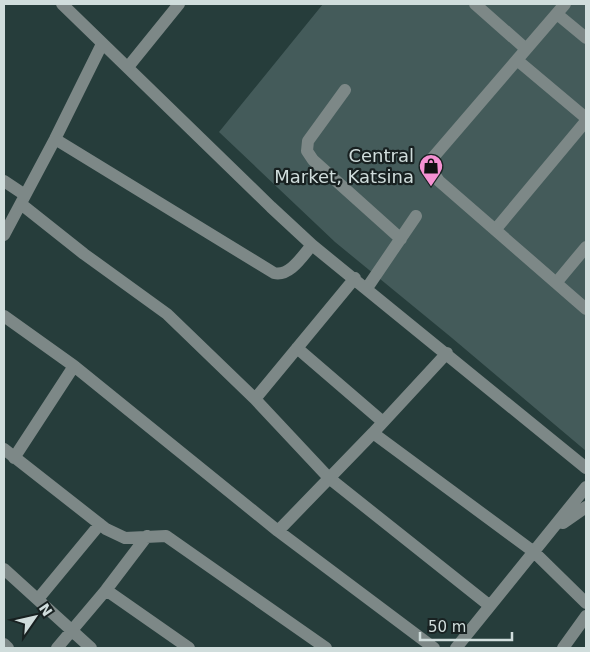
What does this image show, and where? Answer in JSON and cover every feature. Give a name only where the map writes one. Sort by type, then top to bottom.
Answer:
[{"type":"street","points":[[62,4],[312,245],[355,278],[586,468]]},
{"type":"street","points":[[128,67],[179,4]]},
{"type":"street","points":[[475,4],[526,49]]},
{"type":"street","points":[[565,4],[430,161],[433,172],[439,181],[586,309]]},
{"type":"street","points":[[557,14],[586,38]]},
{"type":"street","points":[[4,235],[55,139],[102,44]]},
{"type":"street","points":[[495,230],[586,119],[517,60]]},
{"type":"street","points":[[345,90],[308,141],[307,151],[313,160],[401,239]]},
{"type":"street","points":[[55,139],[274,273],[286,272],[312,245]]},
{"type":"street","points":[[4,181],[84,254],[167,314],[255,399],[329,478],[490,606]]},
{"type":"street","points":[[367,288],[416,216]]},
{"type":"street","points":[[556,283],[586,247]]},
{"type":"street","points":[[255,399],[355,278]]},
{"type":"street","points":[[4,316],[74,366],[278,531],[434,648]]},
{"type":"street","points":[[297,348],[383,422]]},
{"type":"street","points":[[278,531],[447,353]]},
{"type":"street","points":[[14,458],[74,366]]},
{"type":"street","points":[[373,433],[534,552],[586,603]]},
{"type":"street","points":[[4,449],[117,536],[125,538],[166,536],[326,648]]},
{"type":"street","points":[[456,648],[586,487]]},
{"type":"street","points":[[554,528],[586,507]]},
{"type":"street","points":[[38,599],[100,524]]},
{"type":"street","points":[[57,648],[106,590],[147,536]]},
{"type":"street","points":[[4,569],[91,648]]},
{"type":"street","points":[[106,590],[189,648]]},
{"type":"street","points":[[563,648],[586,616]]},
{"type":"street","points":[[4,644],[8,648]]},
{"type":"building","name":"Central Market, Katsina","points":[[323,4],[586,4],[586,451],[335,242],[219,132]]},
{"type":"place","name":"Central Market, Katsina","points":[[431,187]]}]
